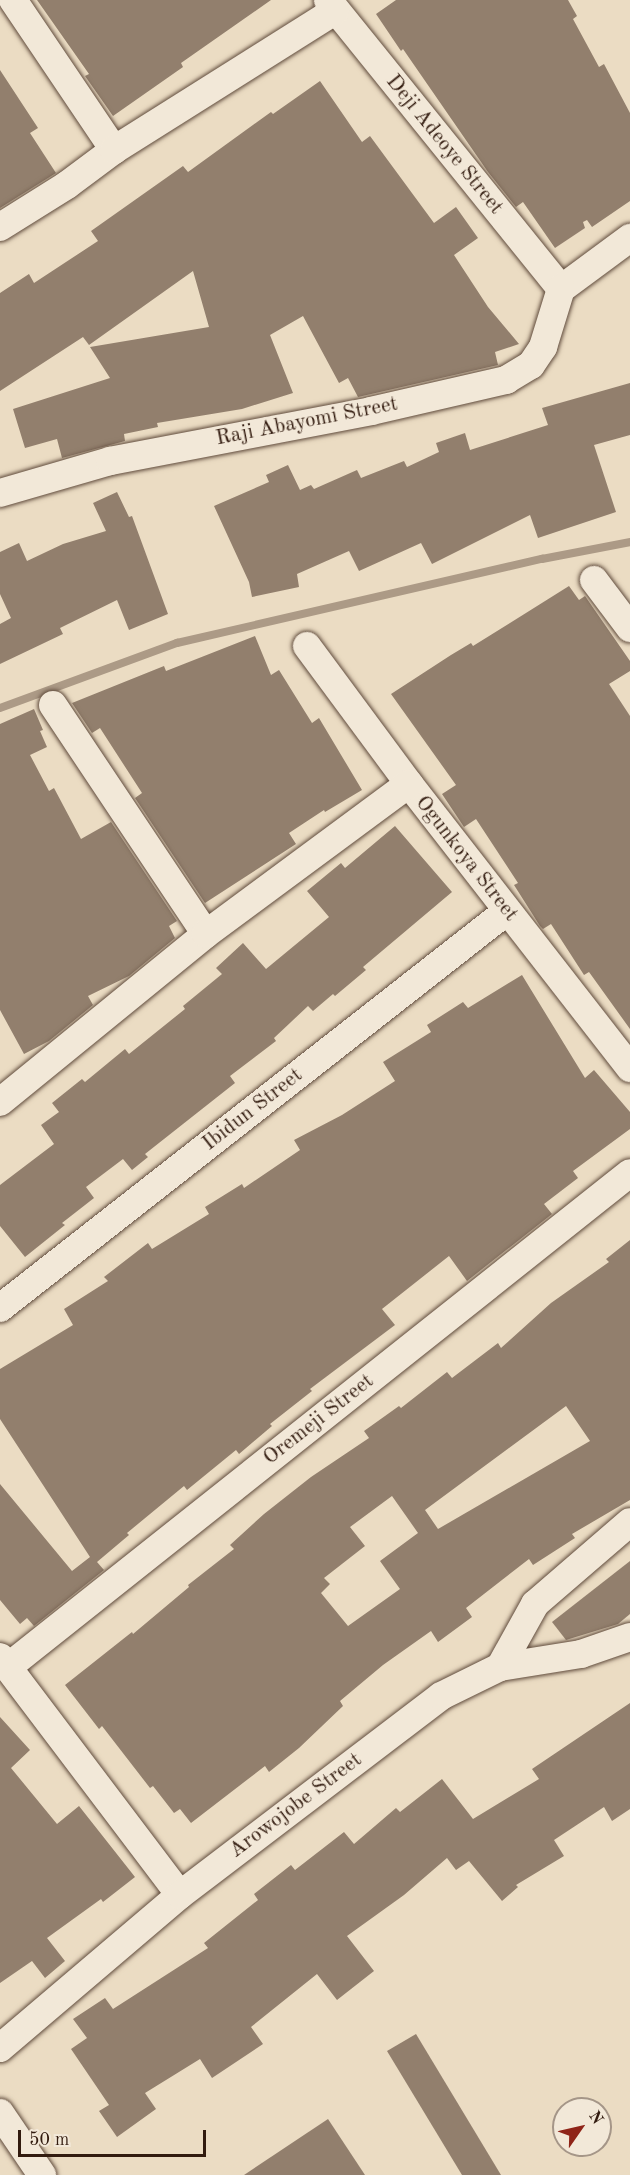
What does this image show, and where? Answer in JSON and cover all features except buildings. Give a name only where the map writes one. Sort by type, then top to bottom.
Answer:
[{"type":"street","points":[[13,0],[114,150]]},
{"type":"street","points":[[0,227],[67,185],[114,150],[332,5]]},
{"type":"street","name":"Deji Adeoye Street","points":[[332,5],[561,289]]},
{"type":"street","points":[[561,289],[630,238]]},
{"type":"street","name":"Raji Abayomi Street","points":[[0,493],[110,461],[371,411],[506,380],[531,365],[543,347],[561,289]]},
{"type":"street","points":[[594,580],[630,628]]},
{"type":"street","name":"Ogunkoya Street","points":[[307,646],[409,784],[630,1068]]},
{"type":"street","points":[[53,705],[206,933]]},
{"type":"street","points":[[1,1098],[206,933],[409,784]]},
{"type":"street","name":"Ibidun Street","points":[[0,1308],[507,911]]},
{"type":"street","name":"Oremeji Street","points":[[4,1662],[630,1173]]},
{"type":"street","points":[[500,1667],[535,1604],[630,1522]]},
{"type":"street","name":"Arowojobe Street","points":[[0,2048],[180,1895],[441,1696],[500,1667],[581,1654],[630,1637]]},
{"type":"street","points":[[4,1662],[180,1895]]},
{"type":"street","points":[[0,2113],[42,2175]]},
{"type":"waterway","points":[[0,708],[177,643],[542,559],[630,542]]}]
